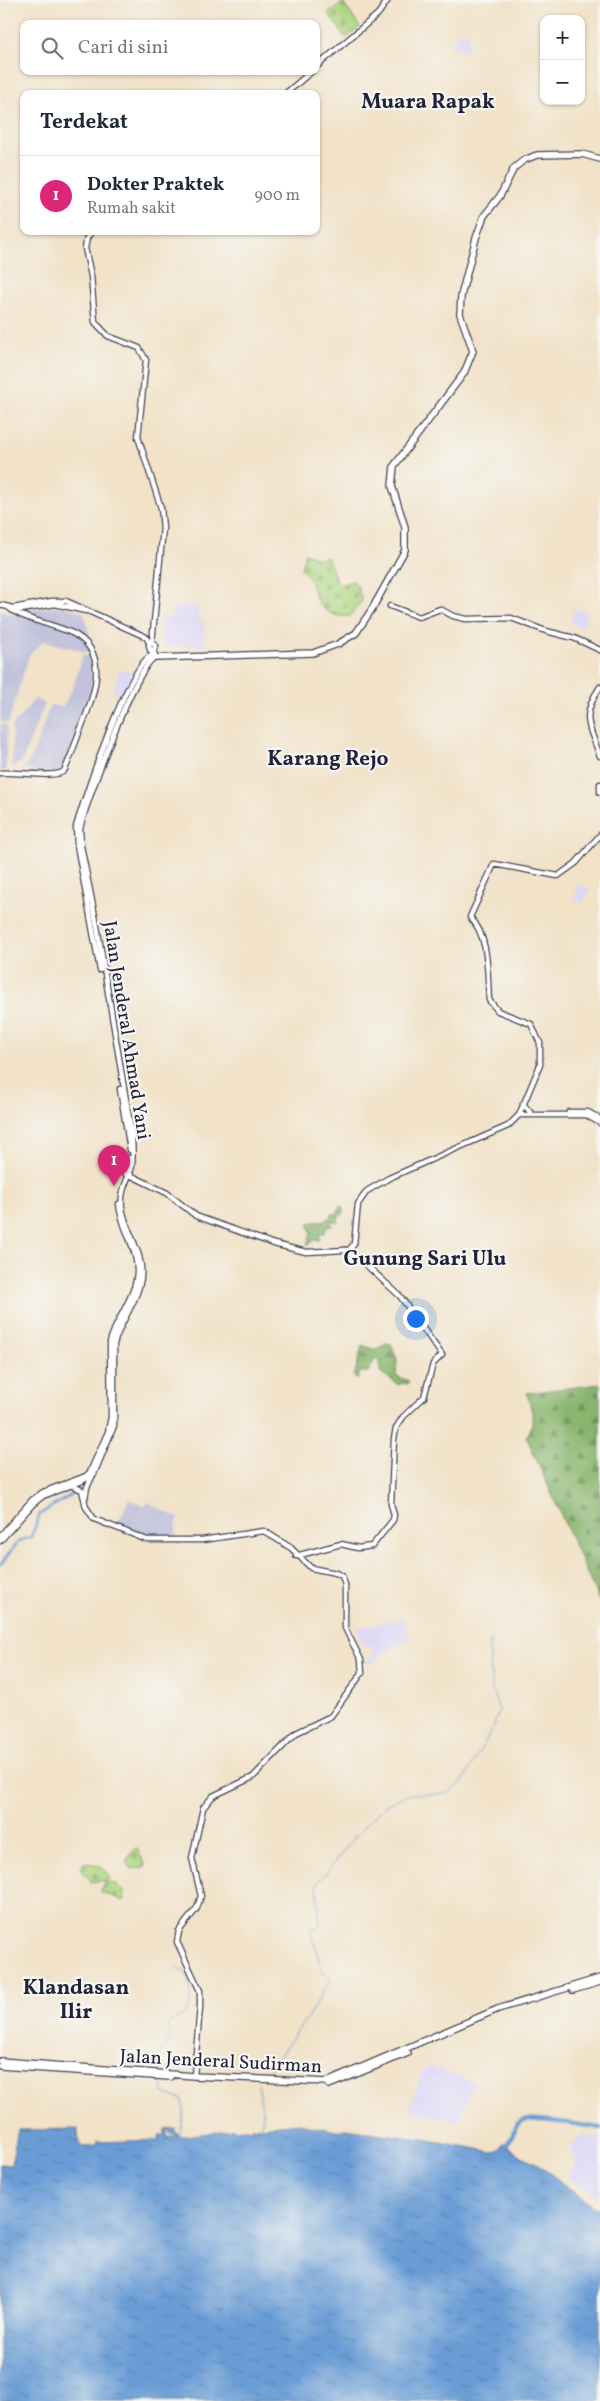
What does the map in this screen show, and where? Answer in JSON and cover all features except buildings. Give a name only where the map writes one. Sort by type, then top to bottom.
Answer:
[{"type":"highway","points":[[153,649],[313,653],[342,642],[361,626],[405,550],[406,527],[390,487],[390,469],[397,455],[418,434],[471,360],[473,351],[460,314],[461,296],[484,216],[504,190],[514,168],[524,160],[537,156],[582,154],[600,159]]},
{"type":"highway","points":[[153,649],[162,653],[309,650],[335,643],[359,625],[400,554],[403,530],[402,517]]},
{"type":"highway","name":"Jalan Jenderal Sudirman","points":[[0,2061],[194,2078],[328,2086],[347,2080],[507,2008],[600,1978]]},
{"type":"highway","name":"Jalan Jenderal Sudirman","points":[[507,2008],[600,1982]]},
{"type":"highway","name":"Jalan Jenderal Sudirman","points":[[0,2066],[160,2075]]},
{"type":"main road","points":[[320,65],[372,20],[388,0]]},
{"type":"main road","points":[[288,90],[307,75]]},
{"type":"main road","name":"Jalan Jenderal Ahmad Yani","points":[[84,1483],[94,1474],[114,1426],[116,1339],[138,1290],[141,1277],[139,1257],[122,1205],[132,1158],[132,1136],[81,846],[80,829],[119,721],[153,649],[163,528],[161,508],[138,435],[146,360],[139,348],[108,336],[95,322],[91,276],[85,248],[89,235]]},
{"type":"main road","points":[[9,609],[55,600],[70,603],[146,637],[153,649],[145,658]]},
{"type":"main road","points":[[9,609],[65,605],[87,611]]},
{"type":"main road","points":[[390,606],[419,617],[440,610],[453,616],[466,618],[511,618],[546,632],[574,638],[600,650]]},
{"type":"main road","points":[[0,607],[52,626]]},
{"type":"main road","points":[[38,620],[36,612],[39,607]]},
{"type":"main road","points":[[0,773],[14,771],[51,775],[62,773],[88,709],[96,686],[97,674],[96,662],[88,645],[74,633],[22,618],[9,609]]},
{"type":"main road","name":"Jalan Jenderal Ahmad Yani","points":[[84,1483],[102,1446],[109,1425],[110,1342],[136,1277],[136,1264],[132,1247],[120,1216],[119,1198],[128,1167],[130,1148],[76,827],[124,696],[145,658],[153,649]]},
{"type":"main road","points":[[600,687],[590,704],[587,714],[600,756]]},
{"type":"main road","points":[[600,784],[600,792]]},
{"type":"main road","points":[[512,1123],[520,1113],[540,1065],[542,1057],[539,1040],[532,1024],[498,1011],[491,1004],[485,948],[477,926],[470,917],[494,864],[558,876],[576,863],[600,835]]},
{"type":"main road","points":[[523,1104],[530,1114]]},
{"type":"main road","points":[[126,1183],[135,1180],[165,1195],[195,1218],[273,1246],[306,1254],[347,1251],[354,1242],[358,1204],[367,1192],[389,1178],[502,1130],[530,1114],[586,1112],[600,1119]]},
{"type":"main road","points":[[520,1113],[586,1115],[600,1123]]},
{"type":"main road","points":[[128,1174],[167,1193],[196,1216],[244,1234],[297,1251],[347,1251],[400,1296],[442,1355],[433,1364],[424,1397],[396,1428],[389,1503],[392,1514],[390,1524],[376,1544],[369,1548],[358,1548],[341,1544],[299,1556]]},
{"type":"main road","points":[[73,1483],[84,1483]]},
{"type":"main road","points":[[0,1536],[27,1508],[43,1496],[73,1483],[84,1483]]},
{"type":"main road","points":[[84,1483],[88,1510],[94,1519],[147,1540],[202,1540],[264,1531],[290,1548],[315,1569],[336,1573],[344,1580],[345,1628],[361,1660],[362,1673],[331,1716],[296,1733],[253,1777],[213,1796],[203,1806],[192,1858],[201,1896],[197,1908],[179,1930],[176,1942],[200,1991],[194,2078]]},
{"type":"main road","points":[[0,1541],[27,1508]]},
{"type":"shaded area","points":[[457,32],[469,35],[468,52],[451,48]]},
{"type":"shaded area","points":[[65,607],[84,613],[94,654],[44,641],[29,655],[8,724],[0,721],[0,611],[14,615],[38,608]]},
{"type":"shaded area","points":[[173,607],[198,607],[198,620],[202,621],[204,625],[205,646],[164,646],[160,643],[160,617],[173,617]]},
{"type":"shaded area","points":[[575,609],[587,612],[583,628],[570,623]]},
{"type":"shaded area","points":[[83,654],[89,657],[93,692],[64,766],[60,771],[51,774],[20,769],[24,768],[32,757],[50,705],[63,707],[74,685]]},
{"type":"shaded area","points":[[120,670],[133,673],[122,695],[112,691]]},
{"type":"shaded area","points":[[35,699],[45,704],[22,761],[12,768],[12,726]]},
{"type":"shaded area","points":[[0,723],[7,726],[6,770],[0,771]]},
{"type":"shaded area","points":[[579,885],[589,888],[584,903],[574,900]]},
{"type":"shaded area","points":[[129,1499],[145,1506],[147,1502],[179,1518],[176,1524],[176,1538],[148,1538],[117,1525]]},
{"type":"shaded area","points":[[402,1619],[411,1637],[381,1654],[378,1660],[366,1665],[365,1662],[374,1655],[369,1644],[365,1647],[360,1641],[358,1627]]},
{"type":"shaded area","points":[[430,2066],[474,2082],[459,2123],[409,2109],[423,2069]]},
{"type":"shaded area","points":[[583,2134],[600,2140],[600,2196],[567,2178],[575,2167],[571,2145]]},
{"type":"green space","points":[[343,3],[360,27],[346,38],[328,13]]},
{"type":"green space","points":[[305,553],[319,559],[327,557],[340,585],[352,581],[357,585],[362,601],[350,616],[331,614],[320,605],[312,585],[301,569]]},
{"type":"green space","points":[[340,1206],[343,1207],[343,1214],[338,1217],[338,1222],[330,1221],[333,1226],[328,1226],[323,1234],[319,1234],[320,1240],[315,1240],[307,1245],[311,1234],[308,1223],[326,1220],[332,1214],[337,1214]]},
{"type":"green space","points":[[387,1343],[391,1344],[397,1359],[396,1376],[409,1381],[407,1384],[402,1383],[399,1385],[380,1372],[380,1360],[375,1359],[368,1372],[360,1372],[357,1380],[354,1377],[362,1345],[376,1350]]},
{"type":"green space","points":[[600,1384],[600,1603],[526,1436],[532,1421],[530,1403],[526,1393]]},
{"type":"green space","points":[[137,1849],[146,1866],[131,1869],[127,1860],[134,1850]]},
{"type":"green space","points":[[87,1862],[100,1866],[109,1874],[109,1880],[91,1882],[81,1869],[83,1864]]},
{"type":"green space","points":[[104,1882],[116,1884],[125,1893],[124,1901],[101,1892]]},
{"type":"water","points":[[299,2123],[336,2131],[345,2129],[429,2140],[494,2152],[500,2150],[504,2143],[508,2143],[518,2154],[535,2162],[576,2194],[600,2209],[600,2401],[0,2401],[0,2164],[11,2165],[18,2130],[78,2129],[79,2142],[84,2147],[97,2146],[97,2142],[159,2140],[159,2135],[165,2135],[165,2129],[175,2128],[175,2133],[178,2133],[170,2134],[169,2130],[166,2130],[168,2138],[178,2134],[178,2137],[231,2130],[231,2128],[234,2130]]},
{"type":"waterway","points":[[0,1565],[19,1541],[31,1537],[40,1514],[76,1492]]},
{"type":"waterway","points":[[265,2076],[304,2022],[331,1980],[321,1969],[311,1930],[320,1925],[317,1884],[358,1833],[385,1805],[410,1794],[448,1794],[462,1783],[493,1728],[499,1710],[492,1689],[489,1645],[493,1638]]},
{"type":"waterway","points":[[161,2071],[156,2058],[170,2040],[169,2024],[183,2014],[191,2002],[185,1971],[177,1968],[176,1964]]},
{"type":"waterway","points":[[162,2078],[163,2094],[182,2099],[184,2114],[179,2137]]},
{"type":"waterway","points":[[258,2084],[263,2115],[261,2127]]},
{"type":"waterway","points":[[508,2143],[516,2127],[523,2120],[527,2119],[600,2128]]},
{"type":"place","name":"Dokter Praktek","points":[[114,1186]]},
{"type":"district","name":"Muara Rapak","points":[[428,101]]},
{"type":"district","name":"Karang Rejo","points":[[328,758]]},
{"type":"district","name":"Gunung Sari Ulu","points":[[425,1258]]},
{"type":"district","name":"Klandasan Ilir","points":[[76,1999]]}]
